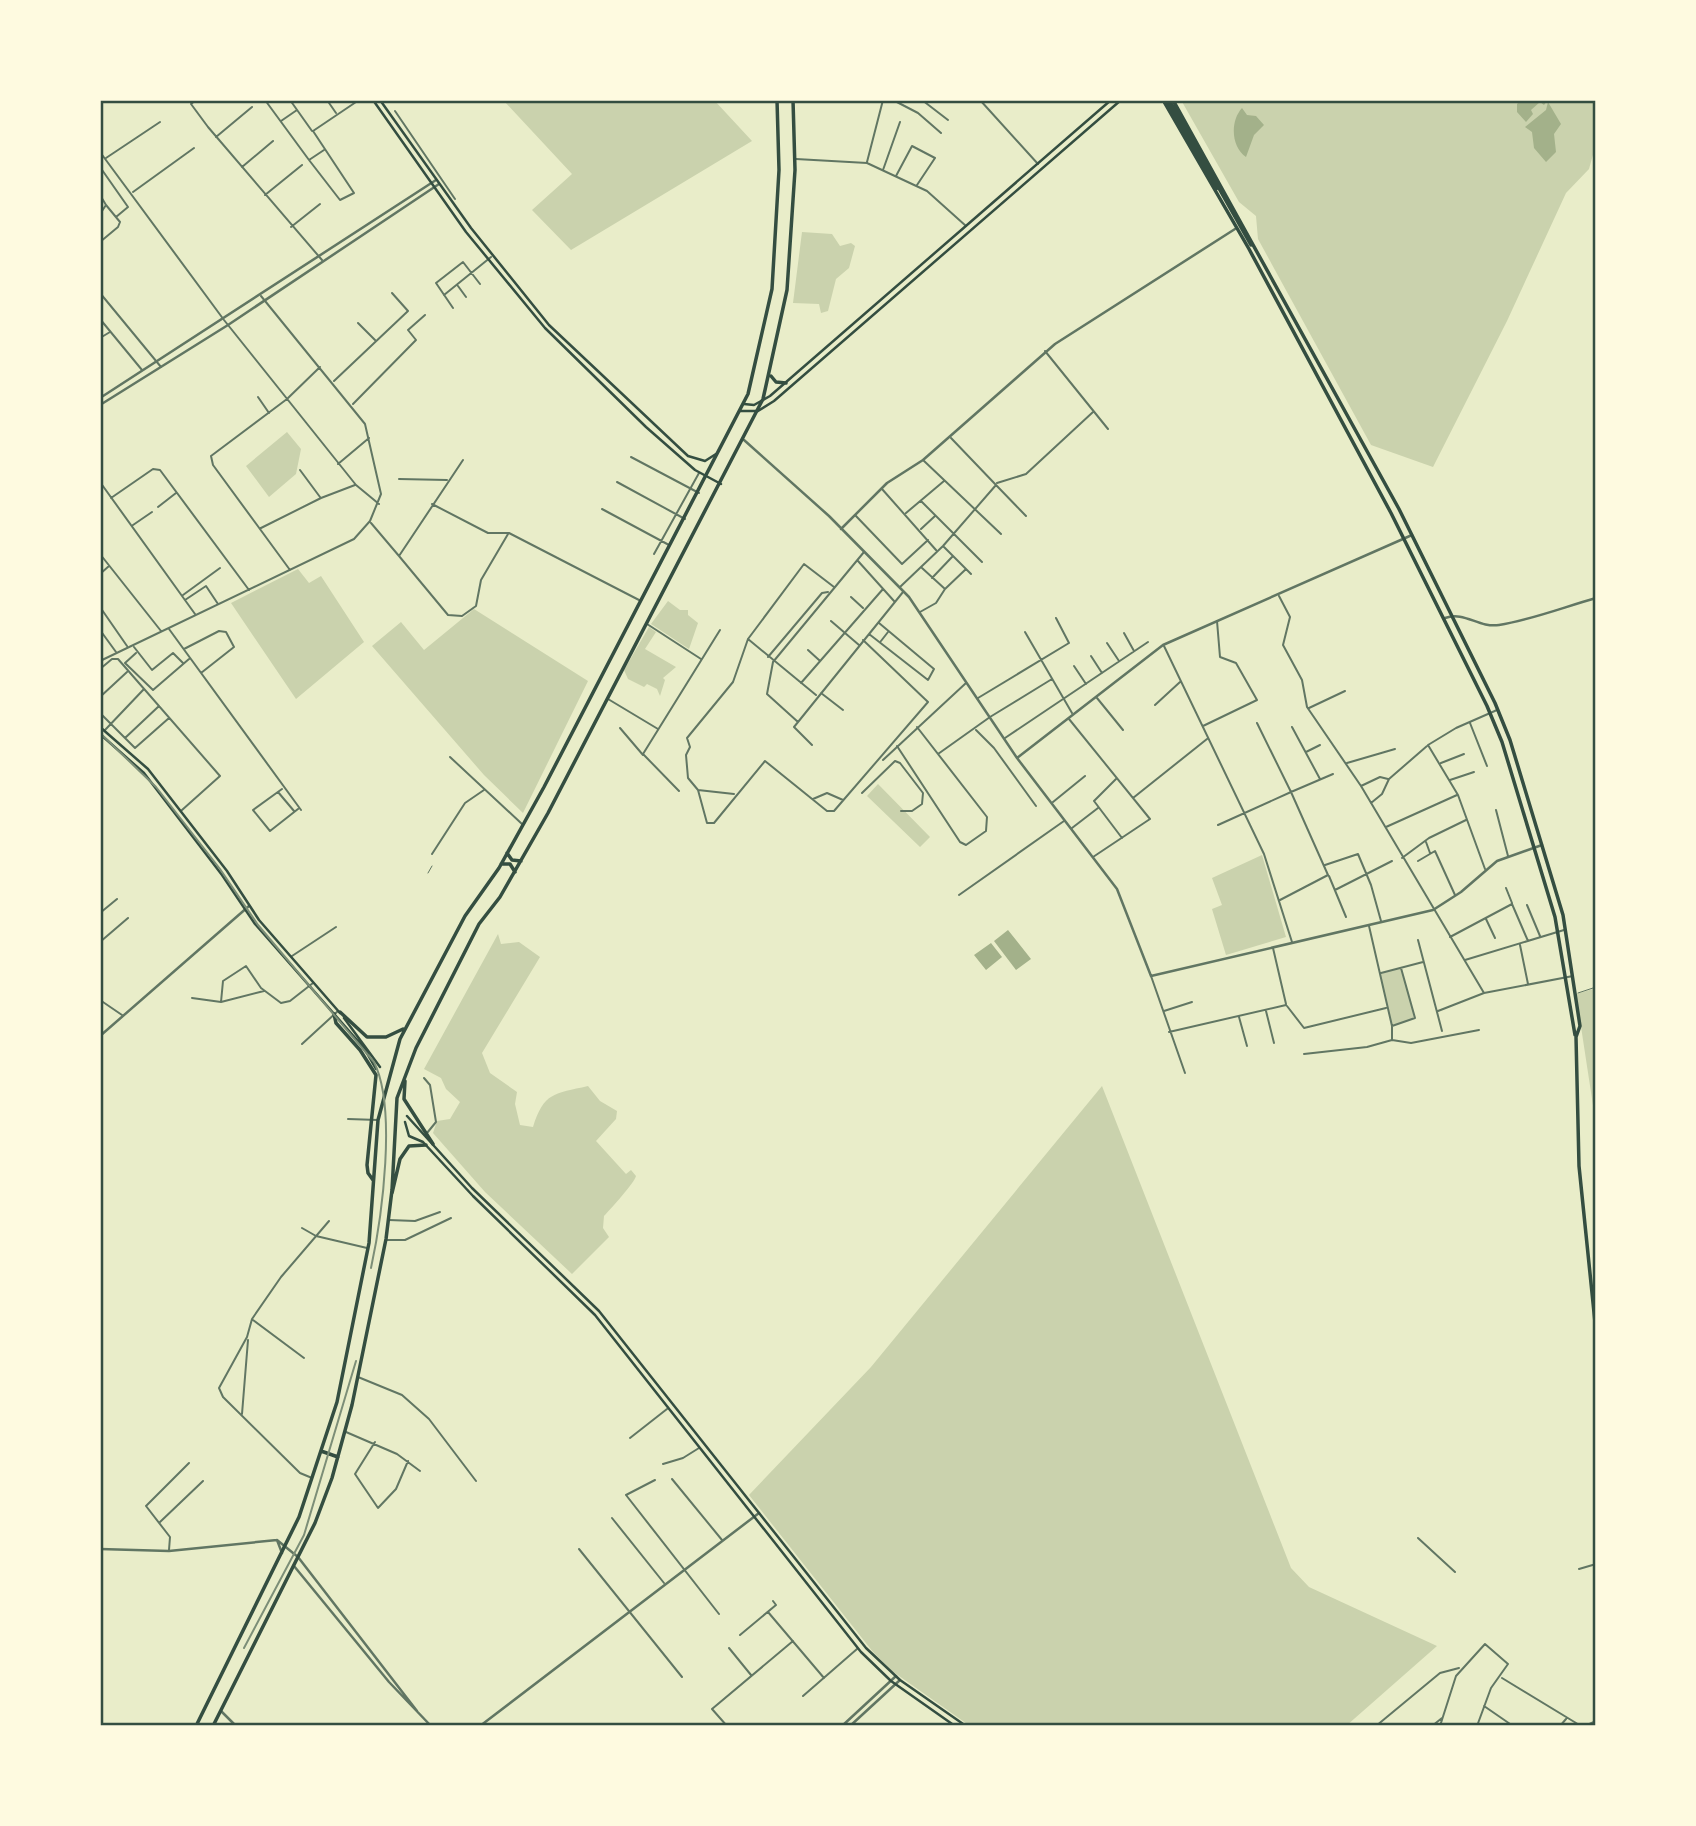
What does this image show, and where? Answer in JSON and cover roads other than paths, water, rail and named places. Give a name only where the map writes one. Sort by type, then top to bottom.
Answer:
[{"type":"main road","points":[[373,100],[488,259],[545,328],[646,427],[699,472],[722,484]]},
{"type":"main road","points":[[380,100],[492,256],[549,325],[688,456],[705,461],[723,446]]},
{"type":"main road","points":[[375,1120],[405,1027],[465,916],[501,864],[523,825],[744,404],[753,378],[772,289],[779,170],[777,100]]},
{"type":"main road","points":[[213,1726],[315,1523],[338,1457],[386,1240],[391,1195],[393,1122],[397,1098],[406,1072],[479,925],[521,861],[645,623],[722,484],[762,402],[788,290],[795,158],[793,100]]},
{"type":"main road","points":[[744,404],[762,402],[786,383],[1111,100]]},
{"type":"main road","points":[[740,411],[758,411],[828,356],[1121,100]]},
{"type":"main road","points":[[1168,101],[1235,229],[1251,248],[1445,618],[1490,713],[1558,932],[1572,1027],[1576,1037]]},
{"type":"main road","points":[[1168,101],[1412,535],[1498,709],[1542,845],[1566,930],[1574,976],[1580,1026],[1576,1037],[1578,1166],[1596,1332]]},
{"type":"main road","points":[[770,374],[775,382],[786,383]]},
{"type":"main road","points":[[100,727],[139,760],[181,811],[249,905],[314,983],[378,1068]]},
{"type":"main road","points":[[104,730],[100,735],[144,773],[222,874],[245,909],[309,987],[368,1037],[395,1034],[405,1027]]},
{"type":"main road","points":[[507,853],[512,860],[521,861]]},
{"type":"main road","points":[[501,864],[510,864],[514,872]]},
{"type":"main road","points":[[196,1726],[287,1545],[313,1478],[340,1392],[369,1248],[373,1180],[368,1173],[375,1120],[376,1075],[360,1049],[336,1023],[337,1013]]},
{"type":"main road","points":[[406,1072],[404,1100],[433,1144]]},
{"type":"main road","points":[[407,1116],[472,1188],[600,1311],[866,1648],[900,1680],[966,1726]]},
{"type":"main road","points":[[405,1122],[409,1136],[426,1144],[595,1315],[858,1648],[895,1685],[955,1726]]},
{"type":"main road","points":[[391,1195],[401,1154],[410,1146],[426,1144]]},
{"type":"main road","points":[[321,1451],[338,1457]]},
{"type":"street","points":[[195,100],[191,104],[216,137],[321,260]]},
{"type":"street","points":[[265,100],[340,200],[354,193],[290,100]]},
{"type":"street","points":[[327,100],[337,115]]},
{"type":"street","points":[[313,131],[359,100]]},
{"type":"street","points":[[867,163],[883,100]]},
{"type":"street","points":[[893,100],[918,113],[942,133]]},
{"type":"street","points":[[922,100],[948,120]]},
{"type":"street","points":[[980,100],[1038,164]]},
{"type":"street","points":[[216,137],[252,107]]},
{"type":"street","points":[[281,122],[298,110]]},
{"type":"street","points":[[395,111],[432,170],[455,199]]},
{"type":"street","points":[[105,159],[160,122]]},
{"type":"street","points":[[883,170],[900,122]]},
{"type":"street","points":[[242,167],[273,141]]},
{"type":"street","points":[[896,176],[912,146],[935,158],[917,186]]},
{"type":"street","points":[[131,194],[194,148]]},
{"type":"street","points":[[309,160],[325,149]]},
{"type":"street","points":[[100,152],[224,320],[338,464],[356,485],[379,504]]},
{"type":"street","points":[[795,158],[809,162],[867,163],[930,193],[966,226]]},
{"type":"street","points":[[265,196],[302,165]]},
{"type":"street","points":[[100,167],[128,207],[116,217]]},
{"type":"street","points":[[100,398],[436,180]]},
{"type":"street","points":[[100,405],[228,325],[321,260],[439,184]]},
{"type":"street","points":[[100,195],[120,222],[118,228],[100,242]]},
{"type":"street","points":[[291,227],[320,204]]},
{"type":"street","points":[[100,214],[106,205]]},
{"type":"street","points":[[841,529],[881,488],[923,460],[1045,351],[1235,229]]},
{"type":"street","points":[[443,296],[492,256]]},
{"type":"street","points":[[453,308],[436,282],[463,262],[480,284]]},
{"type":"street","points":[[457,285],[466,296]]},
{"type":"street","points":[[100,293],[161,367]]},
{"type":"street","points":[[333,382],[408,311],[392,293]]},
{"type":"street","points":[[100,661],[354,539],[370,521],[379,504],[380,484],[370,438],[353,405],[261,295]]},
{"type":"street","points":[[353,405],[416,340],[408,329],[425,315]]},
{"type":"street","points":[[100,319],[142,371]]},
{"type":"street","points":[[358,323],[376,341]]},
{"type":"street","points":[[100,338],[110,332]]},
{"type":"street","points":[[1045,351],[1108,429]]},
{"type":"street","points":[[290,570],[210,460],[211,456],[287,399],[320,367]]},
{"type":"street","points":[[258,397],[269,413]]},
{"type":"street","points":[[900,587],[943,546],[996,484],[1018,479],[1026,474],[1093,412]]},
{"type":"street","points":[[949,436],[1026,516]]},
{"type":"street","points":[[338,464],[370,438]]},
{"type":"street","points":[[744,440],[900,587],[1017,758],[1122,897],[1185,1073]]},
{"type":"street","points":[[631,457],[699,494]]},
{"type":"street","points":[[398,556],[463,460]]},
{"type":"street","points":[[923,460],[1001,534]]},
{"type":"street","points":[[111,498],[156,468],[177,492],[249,590]]},
{"type":"street","points":[[300,470],[321,498]]},
{"type":"street","points":[[654,554],[699,472]]},
{"type":"street","points":[[398,479],[447,480]]},
{"type":"street","points":[[906,513],[944,480]]},
{"type":"street","points":[[100,482],[195,615]]},
{"type":"street","points":[[617,482],[685,519]]},
{"type":"street","points":[[261,528],[321,498],[356,485]]},
{"type":"street","points":[[881,488],[921,529],[937,551]]},
{"type":"street","points":[[158,507],[177,492]]},
{"type":"street","points":[[921,501],[982,562]]},
{"type":"street","points":[[432,504],[488,533],[509,533],[640,600]]},
{"type":"street","points":[[602,509],[671,546]]},
{"type":"street","points":[[132,526],[152,512]]},
{"type":"street","points":[[855,515],[902,564],[928,540]]},
{"type":"street","points":[[921,529],[936,515]]},
{"type":"street","points":[[370,521],[448,615],[462,616],[476,606],[481,580],[509,533]]},
{"type":"street","points":[[1017,758],[1163,645],[1412,535]]},
{"type":"street","points":[[943,546],[971,574]]},
{"type":"street","points":[[797,722],[767,694],[773,662],[828,592],[864,552]]},
{"type":"street","points":[[100,554],[162,631]]},
{"type":"street","points":[[932,578],[953,556]]},
{"type":"street","points":[[857,560],[895,602]]},
{"type":"street","points":[[834,587],[804,565],[748,639],[733,682],[687,738],[690,747],[686,755],[688,778],[698,790],[705,821],[709,825],[765,761],[829,812],[844,800],[928,702],[863,640]]},
{"type":"street","points":[[100,574],[110,566]]},
{"type":"street","points":[[920,567],[945,589]]},
{"type":"street","points":[[182,596],[220,568]]},
{"type":"street","points":[[919,612],[936,603],[945,589],[966,569]]},
{"type":"street","points":[[185,600],[206,586],[219,604]]},
{"type":"street","points":[[801,683],[883,589]]},
{"type":"street","points":[[768,657],[822,593],[828,592]]},
{"type":"street","points":[[812,745],[795,730],[797,722],[904,592]]},
{"type":"street","points":[[1278,594],[1290,617],[1283,645],[1302,680],[1308,708],[1361,786],[1401,858],[1484,993]]},
{"type":"street","points":[[851,597],[864,609]]},
{"type":"street","points":[[1445,618],[1453,615],[1479,624],[1499,625],[1596,598]]},
{"type":"street","points":[[100,607],[128,647]]},
{"type":"street","points":[[978,699],[1069,643],[1056,618]]},
{"type":"street","points":[[831,621],[859,646]]},
{"type":"street","points":[[1202,726],[1257,701],[1236,663],[1220,657],[1217,621]]},
{"type":"street","points":[[869,634],[925,680],[934,674],[934,669],[878,622]]},
{"type":"street","points":[[645,623],[702,660]]},
{"type":"street","points":[[169,628],[300,809],[270,831],[253,810],[284,788]]},
{"type":"street","points":[[100,630],[117,653]]},
{"type":"street","points":[[644,756],[720,630]]},
{"type":"street","points":[[184,649],[219,631],[226,632],[234,647],[200,673]]},
{"type":"street","points":[[880,643],[889,631]]},
{"type":"street","points":[[1025,632],[1073,714]]},
{"type":"street","points":[[1124,633],[1135,651]]},
{"type":"street","points":[[748,639],[817,696]]},
{"type":"street","points":[[1004,739],[1148,642]]},
{"type":"street","points":[[1107,643],[1119,662]]},
{"type":"street","points":[[133,645],[136,653],[152,670],[173,653],[183,664]]},
{"type":"street","points":[[1163,645],[1264,854],[1293,942]]},
{"type":"street","points":[[808,650],[820,661]]},
{"type":"street","points":[[136,653],[125,663],[153,690],[190,659]]},
{"type":"street","points":[[1091,656],[1102,674]]},
{"type":"street","points":[[100,669],[115,657],[220,776],[181,811]]},
{"type":"street","points":[[1074,666],[1086,685]]},
{"type":"street","points":[[100,697],[128,671]]},
{"type":"street","points":[[937,755],[1052,678]]},
{"type":"street","points":[[1155,705],[1181,681]]},
{"type":"street","points":[[883,761],[967,682]]},
{"type":"street","points":[[104,730],[144,690]]},
{"type":"street","points":[[1308,708],[1345,691]]},
{"type":"street","points":[[820,693],[843,710]]},
{"type":"street","points":[[1096,697],[1123,730]]},
{"type":"street","points":[[607,698],[659,729]]},
{"type":"street","points":[[124,739],[159,706]]},
{"type":"street","points":[[1370,804],[1382,794],[1389,779],[1428,745],[1498,709]]},
{"type":"street","points":[[100,713],[135,748],[169,717]]},
{"type":"street","points":[[1068,718],[1150,819],[1093,857]]},
{"type":"street","points":[[1470,722],[1487,766]]},
{"type":"street","points":[[1257,723],[1325,865],[1346,917]]},
{"type":"street","points":[[897,746],[960,842],[966,845],[986,831],[987,817],[917,727]]},
{"type":"street","points":[[1292,727],[1320,780]]},
{"type":"street","points":[[620,728],[679,791]]},
{"type":"street","points":[[974,728],[995,748],[1036,806]]},
{"type":"street","points":[[1133,798],[1208,738]]},
{"type":"street","points":[[1306,752],[1320,745]]},
{"type":"street","points":[[1428,745],[1458,795],[1486,870]]},
{"type":"street","points":[[1346,764],[1395,749]]},
{"type":"street","points":[[1440,764],[1464,754]]},
{"type":"street","points":[[450,757],[523,825]]},
{"type":"street","points":[[862,793],[888,766],[895,761],[900,763],[923,793],[922,804],[912,811],[901,811]]},
{"type":"street","points":[[1449,780],[1474,772]]},
{"type":"street","points":[[1218,825],[1333,774]]},
{"type":"street","points":[[1051,803],[1085,776]]},
{"type":"street","points":[[1361,786],[1380,777],[1389,779]]},
{"type":"street","points":[[1117,778],[1094,798],[1122,838]]},
{"type":"street","points":[[432,854],[466,803],[485,790]]},
{"type":"street","points":[[698,790],[735,794]]},
{"type":"street","points":[[278,792],[294,812]]},
{"type":"street","points":[[813,799],[827,793],[844,800]]},
{"type":"street","points":[[1384,827],[1458,795]]},
{"type":"street","points":[[1071,829],[1098,807]]},
{"type":"street","points":[[1496,810],[1508,857]]},
{"type":"street","points":[[1401,858],[1426,841],[1468,819]]},
{"type":"street","points":[[960,895],[1065,821]]},
{"type":"street","points":[[1426,841],[1431,854]]},
{"type":"street","points":[[1151,976],[1433,910],[1456,896],[1486,870],[1508,857],[1542,845]]},
{"type":"street","points":[[1418,861],[1435,851],[1456,896]]},
{"type":"street","points":[[1325,865],[1355,852],[1367,874],[1381,922]]},
{"type":"street","points":[[1335,890],[1392,861]]},
{"type":"street","points":[[1279,900],[1328,875]]},
{"type":"street","points":[[1506,888],[1528,941]]},
{"type":"street","points":[[100,914],[117,899]]},
{"type":"street","points":[[1450,937],[1512,904]]},
{"type":"street","points":[[100,1036],[249,905]]},
{"type":"street","points":[[1527,905],[1540,937]]},
{"type":"street","points":[[100,942],[128,918]]},
{"type":"street","points":[[1486,918],[1495,938]]},
{"type":"street","points":[[1369,925],[1392,1026],[1392,1040]]},
{"type":"street","points":[[291,956],[335,927]]},
{"type":"street","points":[[1464,961],[1566,930]]},
{"type":"street","points":[[1418,940],[1442,1031]]},
{"type":"street","points":[[1519,944],[1528,985]]},
{"type":"street","points":[[1273,947],[1286,1005],[1304,1028],[1388,1008]]},
{"type":"street","points":[[1380,974],[1424,962]]},
{"type":"street","points":[[221,1002],[223,981],[246,966],[265,991],[285,1004],[314,983]]},
{"type":"street","points":[[1392,1026],[1415,1018],[1401,968]]},
{"type":"street","points":[[1437,1012],[1484,993],[1574,976]]},
{"type":"street","points":[[192,998],[221,1002],[265,991]]},
{"type":"street","points":[[100,1000],[124,1017]]},
{"type":"street","points":[[1163,1011],[1192,1002]]},
{"type":"street","points":[[1169,1032],[1286,1005]]},
{"type":"street","points":[[1265,1010],[1274,1043]]},
{"type":"street","points":[[302,1044],[337,1013]]},
{"type":"street","points":[[1239,1017],[1247,1046]]},
{"type":"street","points":[[1304,1054],[1367,1047],[1392,1040],[1411,1043],[1479,1030]]},
{"type":"street","points":[[425,1078],[430,1085],[436,1122],[427,1134]]},
{"type":"street","points":[[348,1119],[375,1120]]},
{"type":"street","points":[[388,1219],[410,1222],[440,1212]]},
{"type":"street","points":[[386,1240],[405,1240],[452,1218]]},
{"type":"street","points":[[242,1415],[247,1337],[252,1319],[281,1277],[329,1221]]},
{"type":"street","points":[[302,1228],[316,1236],[369,1248]]},
{"type":"street","points":[[252,1319],[304,1358]]},
{"type":"street","points":[[247,1337],[219,1388],[300,1473],[313,1478]]},
{"type":"street","points":[[357,1377],[402,1395],[429,1419],[476,1481]]},
{"type":"street","points":[[630,1438],[668,1408]]},
{"type":"street","points":[[345,1431],[375,1442],[420,1471]]},
{"type":"street","points":[[375,1442],[355,1474],[379,1508],[396,1489],[408,1461]]},
{"type":"street","points":[[663,1464],[683,1458],[700,1448]]},
{"type":"street","points":[[169,1551],[170,1537],[147,1510],[147,1502],[189,1463]]},
{"type":"street","points":[[672,1479],[722,1541]]},
{"type":"street","points":[[655,1480],[626,1495],[719,1614]]},
{"type":"street","points":[[159,1523],[203,1481]]},
{"type":"street","points":[[481,1726],[759,1513]]},
{"type":"street","points":[[612,1518],[666,1585]]},
{"type":"street","points":[[1418,1538],[1455,1572]]},
{"type":"street","points":[[100,1549],[169,1551],[277,1539],[298,1557],[417,1712]]},
{"type":"street","points":[[277,1539],[282,1553]]},
{"type":"street","points":[[579,1549],[682,1677]]},
{"type":"street","points":[[1579,1569],[1596,1564]]},
{"type":"street","points":[[294,1566],[390,1684],[430,1726]]},
{"type":"street","points":[[740,1634],[776,1605],[773,1601]]},
{"type":"street","points":[[768,1612],[824,1678]]},
{"type":"street","points":[[727,1726],[712,1709],[793,1641]]},
{"type":"street","points":[[1440,1726],[1460,1668],[1485,1643],[1508,1664],[1491,1688],[1477,1726]]},
{"type":"street","points":[[729,1648],[752,1676]]},
{"type":"street","points":[[803,1696],[858,1648]]},
{"type":"street","points":[[1376,1726],[1440,1673],[1460,1668]]},
{"type":"street","points":[[842,1726],[896,1676]]},
{"type":"street","points":[[1501,1677],[1583,1726],[1596,1721]]},
{"type":"street","points":[[850,1726],[900,1680]]},
{"type":"street","points":[[1483,1705],[1513,1726]]},
{"type":"street","points":[[220,1710],[236,1726]]},
{"type":"street","points":[[1432,1726],[1443,1717]]},
{"type":"street","points":[[1560,1726],[1567,1718]]},
{"type":"lane","points":[[428,873],[432,866]]},
{"type":"lane","points":[[1576,994],[1596,988]]},
{"type":"railway","points":[[100,733],[156,787],[220,869],[258,925],[374,1062],[381,1082],[386,1134],[383,1193],[371,1268]]},
{"type":"railway","points":[[244,1648],[304,1535],[356,1361]]}]
